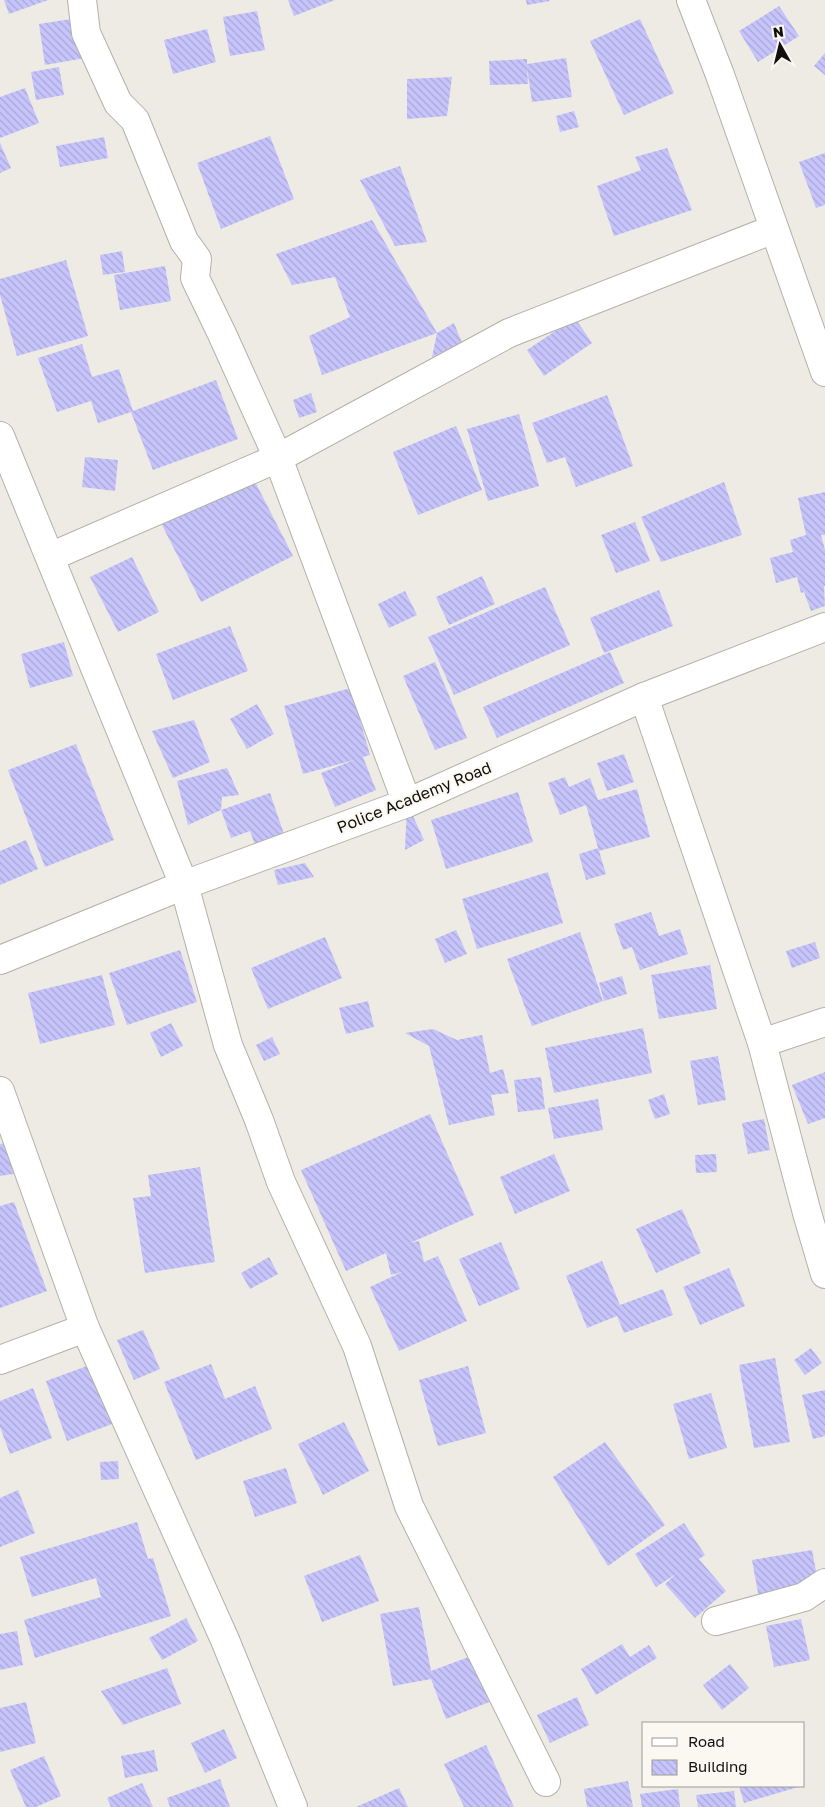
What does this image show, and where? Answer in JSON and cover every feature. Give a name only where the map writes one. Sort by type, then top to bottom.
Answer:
[{"type":"street","points":[[82,0],[86,33],[118,102],[135,120],[184,241],[197,259],[194,278],[222,334],[278,458],[407,803]]},
{"type":"street","points":[[691,0],[720,75],[825,372]]},
{"type":"street","points":[[50,557],[278,458],[509,333],[774,229]]},
{"type":"street","points":[[0,436],[184,885],[228,1045],[259,1120],[281,1182],[357,1346],[409,1506],[546,1782]]},
{"type":"street","name":"Police Academy Road","points":[[0,960],[184,885],[407,803],[644,697],[825,627]]},
{"type":"street","points":[[644,697],[762,1043],[825,1274]]},
{"type":"street","points":[[762,1043],[825,1022]]},
{"type":"street","points":[[0,1091],[85,1328],[225,1640],[293,1807]]},
{"type":"street","points":[[0,1360],[85,1328]]},
{"type":"street","points":[[716,1621],[804,1597],[825,1583]]},
{"type":"building","points":[[4,0],[48,0],[9,14]]},
{"type":"building","points":[[288,0],[335,0],[294,16]]},
{"type":"building","points":[[526,0],[549,0],[550,1],[527,5]]},
{"type":"building","points":[[779,6],[799,36],[758,62],[739,31]]},
{"type":"building","points":[[257,11],[265,50],[230,56],[223,17]]},
{"type":"building","points":[[78,18],[85,58],[45,65],[39,24]]},
{"type":"building","points":[[640,19],[674,93],[624,115],[590,41]]},
{"type":"building","points":[[207,29],[216,62],[173,74],[164,40]]},
{"type":"building","points":[[825,53],[825,75],[814,66]]},
{"type":"building","points":[[566,58],[572,97],[532,102],[527,68],[528,84],[490,85],[489,61],[527,59],[527,64]]},
{"type":"building","points":[[59,67],[64,95],[36,100],[31,72]]},
{"type":"building","points":[[452,77],[447,116],[407,119],[407,79]]},
{"type":"building","points":[[25,88],[39,123],[0,138],[0,97]]},
{"type":"building","points":[[574,111],[579,127],[560,132],[556,116]]},
{"type":"building","points":[[270,136],[294,199],[221,229],[197,163]]},
{"type":"building","points":[[104,137],[108,158],[60,167],[56,146]]},
{"type":"building","points":[[0,143],[11,168],[0,173]]},
{"type":"building","points":[[667,148],[692,210],[614,236],[597,186],[641,170],[635,157]]},
{"type":"building","points":[[825,153],[825,205],[816,208],[799,162]]},
{"type":"building","points":[[400,166],[427,242],[395,246],[360,180]]},
{"type":"building","points":[[372,220],[437,333],[322,375],[309,336],[350,317],[335,277],[292,285],[276,254]]},
{"type":"building","points":[[122,251],[125,272],[103,275],[100,255]]},
{"type":"building","points":[[66,260],[88,336],[17,356],[0,295],[0,279]]},
{"type":"building","points":[[165,266],[171,301],[120,310],[114,275]]},
{"type":"building","points":[[575,318],[592,343],[544,376],[527,350]]},
{"type":"building","points":[[454,323],[462,343],[432,357],[437,333]]},
{"type":"building","points":[[82,344],[92,377],[119,369],[133,411],[216,380],[238,439],[153,470],[131,412],[98,423],[91,401],[57,412],[38,358]]},
{"type":"building","points":[[311,393],[317,412],[299,418],[293,400]]},
{"type":"building","points":[[607,395],[633,466],[576,487],[565,457],[547,463],[532,423]]},
{"type":"building","points":[[519,414],[539,486],[488,501],[467,429]]},
{"type":"building","points":[[456,426],[482,490],[418,515],[393,452]]},
{"type":"building","points":[[85,457],[118,460],[115,491],[82,487]]},
{"type":"building","points":[[251,474],[293,556],[201,602],[160,521]]},
{"type":"building","points":[[724,482],[742,535],[661,562],[641,517]]},
{"type":"building","points":[[825,492],[825,535],[821,535],[825,550],[825,606],[811,611],[804,592],[801,593],[797,577],[776,583],[770,558],[793,552],[790,540],[806,535],[798,498]]},
{"type":"building","points":[[635,522],[650,561],[616,573],[601,535]]},
{"type":"building","points":[[132,557],[159,612],[118,632],[90,577]]},
{"type":"building","points":[[482,576],[495,604],[449,625],[436,597]]},
{"type":"building","points":[[545,587],[570,645],[454,695],[428,637]]},
{"type":"building","points":[[659,590],[673,626],[604,653],[590,618]]},
{"type":"building","points":[[405,591],[417,615],[389,628],[378,604]]},
{"type":"building","points":[[230,626],[248,671],[173,700],[156,654]]},
{"type":"building","points":[[64,642],[73,676],[30,688],[21,654]]},
{"type":"building","points":[[610,652],[624,683],[497,738],[483,707]]},
{"type":"building","points":[[435,662],[467,738],[435,750],[403,676]]},
{"type":"building","points":[[351,688],[370,755],[363,757],[376,790],[335,807],[321,773],[354,760],[303,774],[284,706]]},
{"type":"building","points":[[257,704],[274,734],[247,749],[230,719]]},
{"type":"building","points":[[194,720],[210,762],[173,778],[152,731]]},
{"type":"building","points":[[76,744],[114,840],[45,867],[8,770]]},
{"type":"building","points":[[624,754],[634,782],[607,791],[597,763]]},
{"type":"building","points":[[227,768],[239,795],[222,797],[221,810],[188,825],[177,781]]},
{"type":"building","points":[[565,777],[569,787],[590,778],[598,800],[637,789],[650,837],[599,851],[606,874],[586,880],[579,854],[598,848],[586,805],[560,815],[548,783]]},
{"type":"building","points":[[518,792],[533,842],[446,869],[431,820]]},
{"type":"building","points":[[270,793],[286,840],[257,850],[250,831],[231,838],[221,810]]},
{"type":"building","points":[[407,803],[424,840],[405,850]]},
{"type":"building","points":[[26,840],[38,869],[0,885],[0,851]]},
{"type":"building","points":[[305,863],[314,877],[278,885],[274,870]]},
{"type":"building","points":[[548,872],[563,923],[477,949],[462,899]]},
{"type":"building","points":[[651,912],[659,936],[680,929],[688,954],[640,970],[632,947],[623,950],[614,924]]},
{"type":"building","points":[[456,930],[467,954],[445,963],[435,939]]},
{"type":"building","points":[[580,932],[603,1001],[532,1026],[507,959]]},
{"type":"building","points":[[325,937],[342,978],[268,1009],[251,968]]},
{"type":"building","points":[[815,942],[820,958],[792,968],[786,951]]},
{"type":"building","points":[[180,950],[197,1002],[127,1025],[109,973]]},
{"type":"building","points":[[710,965],[717,1009],[659,1019],[651,975]]},
{"type":"building","points":[[102,975],[115,1025],[40,1044],[28,993]]},
{"type":"building","points":[[622,976],[627,994],[604,1001],[599,983]]},
{"type":"building","points":[[368,1001],[374,1027],[346,1034],[339,1008]]},
{"type":"building","points":[[171,1023],[183,1046],[161,1057],[150,1033]]},
{"type":"building","points":[[643,1028],[652,1073],[554,1093],[545,1048]]},
{"type":"building","points":[[433,1029],[457,1040],[482,1035],[490,1073],[503,1069],[509,1093],[491,1095],[495,1115],[449,1125],[429,1046],[405,1033]]},
{"type":"building","points":[[272,1037],[280,1054],[264,1061],[256,1045]]},
{"type":"building","points":[[718,1056],[726,1100],[698,1105],[690,1061]]},
{"type":"building","points":[[825,1072],[825,1118],[808,1124],[792,1085]]},
{"type":"building","points":[[541,1077],[545,1109],[518,1112],[514,1080]]},
{"type":"building","points":[[664,1094],[670,1114],[655,1119],[648,1100]]},
{"type":"building","points":[[598,1099],[603,1130],[554,1139],[548,1108]]},
{"type":"building","points":[[430,1114],[474,1215],[410,1243],[419,1241],[424,1262],[438,1256],[467,1321],[399,1351],[370,1287],[402,1272],[391,1275],[386,1253],[346,1271],[301,1170]]},
{"type":"building","points":[[764,1119],[770,1150],[748,1154],[742,1123]]},
{"type":"building","points":[[21,1141],[26,1172],[0,1176],[0,1144]]},
{"type":"building","points":[[554,1154],[570,1191],[515,1214],[500,1177]]},
{"type":"building","points":[[716,1154],[717,1172],[696,1173],[695,1155]]},
{"type":"building","points":[[200,1167],[215,1262],[145,1273],[133,1198],[151,1196],[148,1175]]},
{"type":"building","points":[[14,1202],[47,1291],[0,1308],[0,1206]]},
{"type":"building","points":[[682,1209],[701,1253],[656,1273],[636,1229]]},
{"type":"building","points":[[501,1242],[520,1289],[479,1306],[459,1259]]},
{"type":"building","points":[[269,1257],[278,1274],[250,1289],[241,1273]]},
{"type":"building","points":[[602,1261],[620,1305],[663,1289],[673,1315],[624,1333],[617,1316],[587,1328],[566,1276]]},
{"type":"building","points":[[729,1268],[745,1306],[700,1325],[683,1287]]},
{"type":"building","points":[[143,1330],[160,1369],[134,1380],[117,1340]]},
{"type":"building","points":[[811,1348],[822,1363],[805,1375],[794,1360]]},
{"type":"building","points":[[775,1358],[790,1442],[754,1448],[739,1365]]},
{"type":"building","points":[[98,1362],[120,1421],[67,1441],[46,1381]]},
{"type":"building","points":[[211,1364],[225,1399],[255,1386],[272,1429],[196,1460],[164,1382]]},
{"type":"building","points":[[468,1366],[486,1433],[438,1446],[419,1380]]},
{"type":"building","points":[[33,1388],[52,1438],[10,1454],[0,1427],[0,1401]]},
{"type":"building","points":[[825,1390],[825,1436],[813,1439],[802,1395]]},
{"type":"building","points":[[711,1393],[727,1448],[689,1459],[673,1404]]},
{"type":"building","points":[[344,1422],[369,1471],[323,1495],[298,1444]]},
{"type":"building","points":[[605,1442],[665,1525],[608,1566],[553,1477]]},
{"type":"building","points":[[118,1461],[119,1479],[101,1480],[100,1462]]},
{"type":"building","points":[[286,1468],[297,1503],[255,1517],[243,1481]]},
{"type":"building","points":[[18,1490],[35,1533],[0,1547],[0,1498]]},
{"type":"building","points":[[137,1522],[148,1559],[153,1558],[171,1616],[35,1658],[24,1620],[101,1597],[96,1578],[32,1597],[20,1557]]},
{"type":"building","points":[[684,1523],[705,1555],[699,1559],[726,1591],[695,1618],[665,1584],[676,1574],[656,1587],[635,1554]]},
{"type":"building","points":[[812,1550],[821,1598],[761,1609],[752,1560]]},
{"type":"building","points":[[360,1555],[379,1601],[322,1622],[304,1576]]},
{"type":"building","points":[[419,1607],[431,1671],[474,1655],[492,1701],[446,1719],[431,1679],[393,1686],[380,1614]]},
{"type":"building","points":[[186,1618],[198,1641],[162,1660],[149,1638]]},
{"type":"building","points":[[801,1619],[810,1660],[774,1667],[766,1626]]},
{"type":"building","points":[[17,1631],[23,1665],[0,1670],[0,1634]]},
{"type":"building","points":[[622,1644],[630,1657],[649,1645],[657,1658],[596,1695],[581,1669]]},
{"type":"building","points":[[730,1664],[749,1688],[722,1710],[703,1685]]},
{"type":"building","points":[[167,1668],[181,1704],[123,1725],[101,1691]]},
{"type":"building","points":[[577,1697],[589,1725],[550,1743],[537,1715]]},
{"type":"building","points":[[26,1702],[36,1743],[0,1752],[0,1708]]},
{"type":"building","points":[[224,1729],[237,1758],[205,1773],[191,1743]]},
{"type":"building","points":[[486,1745],[514,1807],[464,1807],[444,1764]]},
{"type":"building","points":[[154,1750],[158,1771],[125,1778],[121,1756]]},
{"type":"building","points":[[44,1756],[61,1796],[36,1807],[26,1807],[10,1770]]},
{"type":"building","points":[[220,1779],[230,1807],[170,1807],[167,1798]]},
{"type":"building","points":[[628,1781],[633,1807],[587,1807],[584,1789]]},
{"type":"building","points":[[142,1783],[153,1807],[111,1807],[107,1798]]},
{"type":"building","points":[[739,1787],[798,1787],[744,1803]]},
{"type":"building","points":[[399,1788],[408,1807],[356,1807]]},
{"type":"building","points":[[678,1789],[680,1807],[642,1807],[640,1794]]},
{"type":"building","points":[[734,1791],[736,1807],[698,1807],[696,1795]]}]
